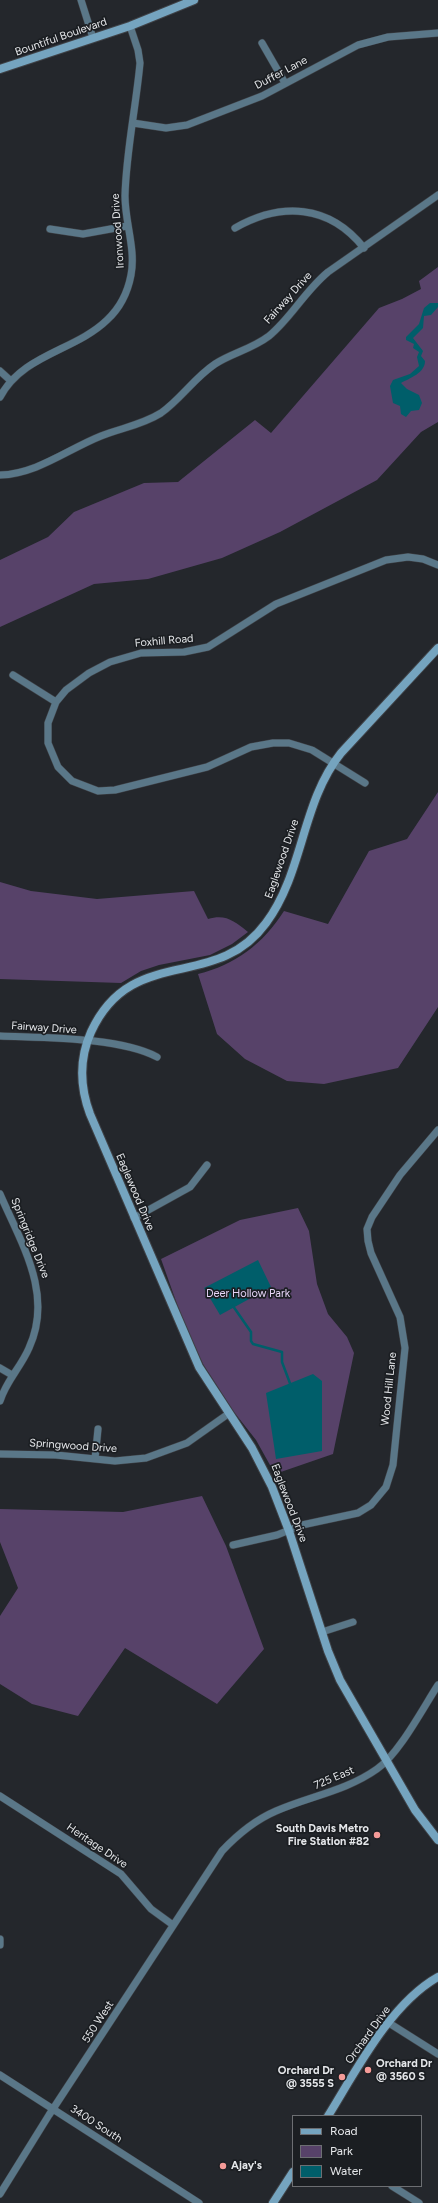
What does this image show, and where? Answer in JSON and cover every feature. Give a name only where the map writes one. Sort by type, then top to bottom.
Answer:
[{"type":"main road","name":"Bountiful Boulevard","points":[[0,69],[130,26],[194,0]]},
{"type":"main road","name":"Eaglewood Drive","points":[[438,648],[334,762],[317,791],[285,890],[276,909],[265,925],[243,946],[221,959],[196,967],[155,974],[126,988],[102,1012],[87,1042],[82,1071],[86,1103],[199,1367],[264,1468],[289,1531],[322,1632],[340,1680],[415,1810],[438,1840]]},
{"type":"main road","name":"Orchard Drive","points":[[329,2115],[389,2023],[417,1993],[438,1977]]},
{"type":"main road","points":[[273,2203],[292,2174]]},
{"type":"street","points":[[81,0],[93,38]]},
{"type":"street","name":"Ironwood Drive","points":[[0,397],[11,381],[30,365],[93,331],[114,313],[125,295],[132,269],[132,254],[127,226],[126,188],[140,63],[138,50],[130,26]]},
{"type":"street","name":"Duffer Lane","points":[[133,123],[166,128],[178,127],[252,101],[358,45],[388,37],[438,33]]},
{"type":"street","points":[[262,43],[285,84]]},
{"type":"street","name":"Fairway Drive","points":[[0,476],[35,468],[92,440],[141,423],[159,414],[172,405],[196,379],[214,365],[252,347],[269,336],[282,324],[312,286],[328,272],[438,195]]},
{"type":"street","points":[[235,228],[254,218],[271,213],[304,212],[324,217],[340,225],[354,236],[364,248]]},
{"type":"street","points":[[50,229],[83,234],[127,226]]},
{"type":"street","points":[[0,372],[11,381]]},
{"type":"street","name":"Foxhill Road","points":[[365,782],[312,750],[297,745],[265,744],[244,750],[214,765],[169,777],[108,791],[89,789],[72,781],[64,775],[56,763],[50,751],[47,737],[48,723],[56,702],[80,679],[110,662],[141,653],[184,652],[208,647],[276,604],[378,562],[393,558],[408,557],[423,559],[438,565]]},
{"type":"street","points":[[13,675],[56,702]]},
{"type":"street","name":"Fairway Drive","points":[[0,1036],[87,1042],[135,1048],[157,1057]]},
{"type":"street","name":"Wood Hill Lane","points":[[233,1546],[365,1510],[382,1494],[389,1481],[393,1465],[404,1359],[404,1340],[398,1311],[369,1248],[368,1229],[372,1217],[400,1175],[438,1130]]},
{"type":"street","points":[[134,1218],[190,1187],[208,1165]]},
{"type":"street","name":"Springridge Drive","points":[[0,1194],[35,1276],[39,1297],[37,1323],[32,1340],[26,1355],[12,1375],[0,1401]]},
{"type":"street","points":[[0,1368],[12,1375]]},
{"type":"street","name":"Springwood Drive","points":[[0,1454],[56,1455],[95,1459],[135,1460],[167,1451],[196,1437],[228,1414]]},
{"type":"street","points":[[95,1459],[98,1429]]},
{"type":"street","points":[[322,1632],[353,1622]]},
{"type":"street","name":"725 East","points":[[214,1862],[229,1844],[251,1824],[283,1808],[324,1795],[355,1782],[379,1769],[387,1761],[438,1685]]},
{"type":"street","name":"Heritage Drive","points":[[0,1796],[121,1874],[151,1909],[173,1925]]},
{"type":"street","name":"550 West","points":[[0,2194],[214,1862]]},
{"type":"street","points":[[0,1939],[0,1945]]},
{"type":"street","points":[[389,2023],[438,2054]]},
{"type":"street","name":"3400 South","points":[[0,2075],[198,2203]]},
{"type":"street","points":[[394,2187],[419,2203]]},
{"type":"green space","points":[[438,267],[438,422],[421,432],[377,480],[280,532],[222,558],[148,579],[94,584],[0,627],[0,560],[48,537],[74,512],[144,483],[178,482],[255,420],[271,433],[379,308],[402,299],[421,289],[419,281]]},
{"type":"green space","points":[[438,792],[438,1007],[398,1068],[324,1084],[287,1081],[245,1059],[217,1034],[198,974],[224,965],[247,952],[267,934],[284,911],[328,924],[369,851],[407,839]]},
{"type":"green space","points":[[0,882],[31,891],[97,899],[194,891],[208,919],[220,917],[225,918],[248,932],[232,944],[210,955],[159,965],[141,971],[121,983],[0,979]]},
{"type":"green space","name":"Deer Hollow Park","points":[[298,1208],[309,1231],[317,1284],[328,1314],[347,1337],[354,1353],[333,1454],[275,1474],[256,1440],[234,1412],[203,1364],[183,1321],[161,1259],[240,1220]]},
{"type":"green space","points":[[202,1496],[226,1546],[264,1649],[217,1704],[125,1648],[78,1716],[32,1704],[0,1684],[0,1616],[18,1588],[0,1542],[0,1509],[123,1512]]},
{"type":"water","points":[[430,303],[438,303],[438,307],[431,315],[424,316],[423,328],[413,338],[423,351],[421,356],[425,361],[423,369],[416,375],[401,383],[407,389],[419,395],[422,403],[419,410],[411,411],[406,417],[401,414],[400,406],[393,403],[390,386],[393,380],[410,374],[419,366],[417,357],[419,352],[413,348],[414,344],[406,340],[406,337],[419,324],[424,308]]},
{"type":"water","points":[[258,1260],[271,1287],[220,1315],[204,1288]]},
{"type":"water","points":[[313,1374],[322,1381],[322,1451],[276,1459],[266,1393]]},
{"type":"waterway","points":[[233,1306],[251,1332],[251,1341],[253,1344],[282,1352],[282,1362],[291,1386]]},
{"type":"place","name":"South Davis Metro Fire Station #82","points":[[377,1835]]},
{"type":"place","name":"Orchard Dr @ 3560 S","points":[[368,2070]]},
{"type":"place","name":"Orchard Dr @ 3555 S","points":[[342,2077]]},
{"type":"place","name":"Ajay's","points":[[223,2166]]}]
